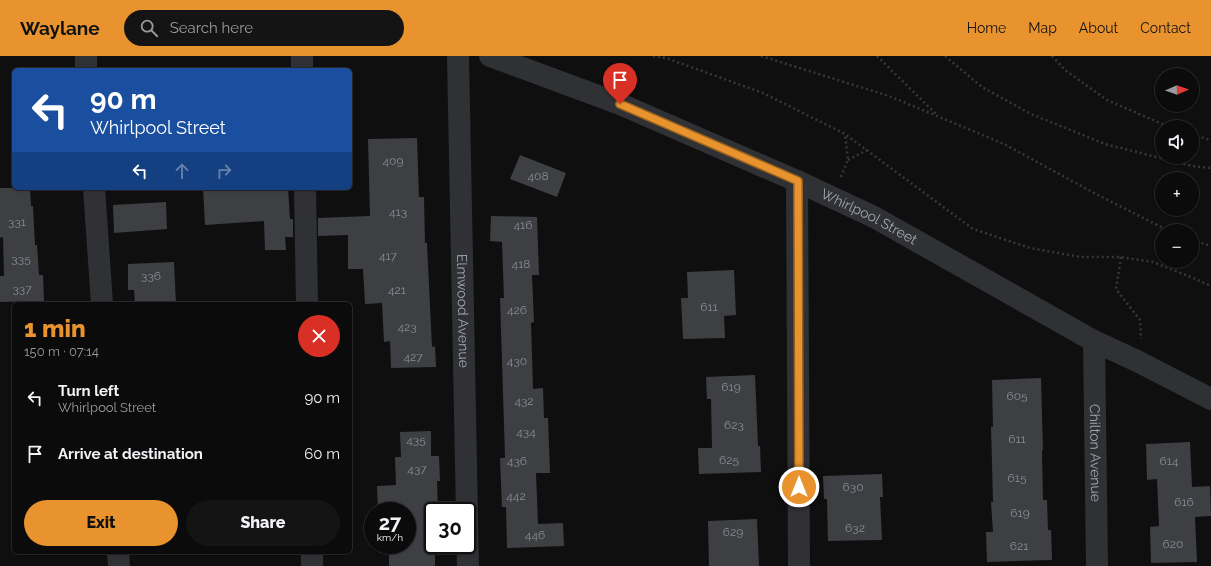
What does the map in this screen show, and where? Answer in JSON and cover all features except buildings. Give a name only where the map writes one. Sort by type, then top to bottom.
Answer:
[{"type":"street","points":[[86,56],[86,68]]},
{"type":"street","points":[[302,56],[302,68]]},
{"type":"street","name":"Elmwood Avenue","points":[[458,56],[468,566]]},
{"type":"street","name":"Whirlpool Street","points":[[490,56],[620,104],[798,181],[874,217],[1094,341],[1211,399]]},
{"type":"street","points":[[798,181],[799,566]]},
{"type":"street","points":[[94,190],[102,302]]},
{"type":"street","points":[[305,190],[307,302]]},
{"type":"street","name":"Chilton Avenue","points":[[1094,341],[1097,566]]},
{"type":"street","points":[[118,554],[119,566]]},
{"type":"street","points":[[312,554],[312,566]]},
{"type":"path","points":[[653,56],[666,58],[763,93],[845,134],[973,229],[1030,248],[1081,257],[1121,257],[1153,262],[1211,286]]},
{"type":"path","points":[[761,56],[889,96],[1004,144],[1155,224]]},
{"type":"path","points":[[877,56],[938,116]]},
{"type":"path","points":[[945,56],[982,87],[1031,114],[1105,144],[1192,166],[1211,168]]},
{"type":"path","points":[[1052,56],[1065,70],[1107,100],[1155,121]]},
{"type":"path","points":[[833,198],[848,160],[845,134]]},
{"type":"path","points":[[1199,137],[1211,140]]},
{"type":"path","points":[[848,160],[867,150]]},
{"type":"path","points":[[1199,242],[1211,246]]},
{"type":"path","points":[[1121,257],[1116,290],[1140,320],[1141,345]]},
{"type":"route","points":[[620,104],[798,181],[799,487]]}]
